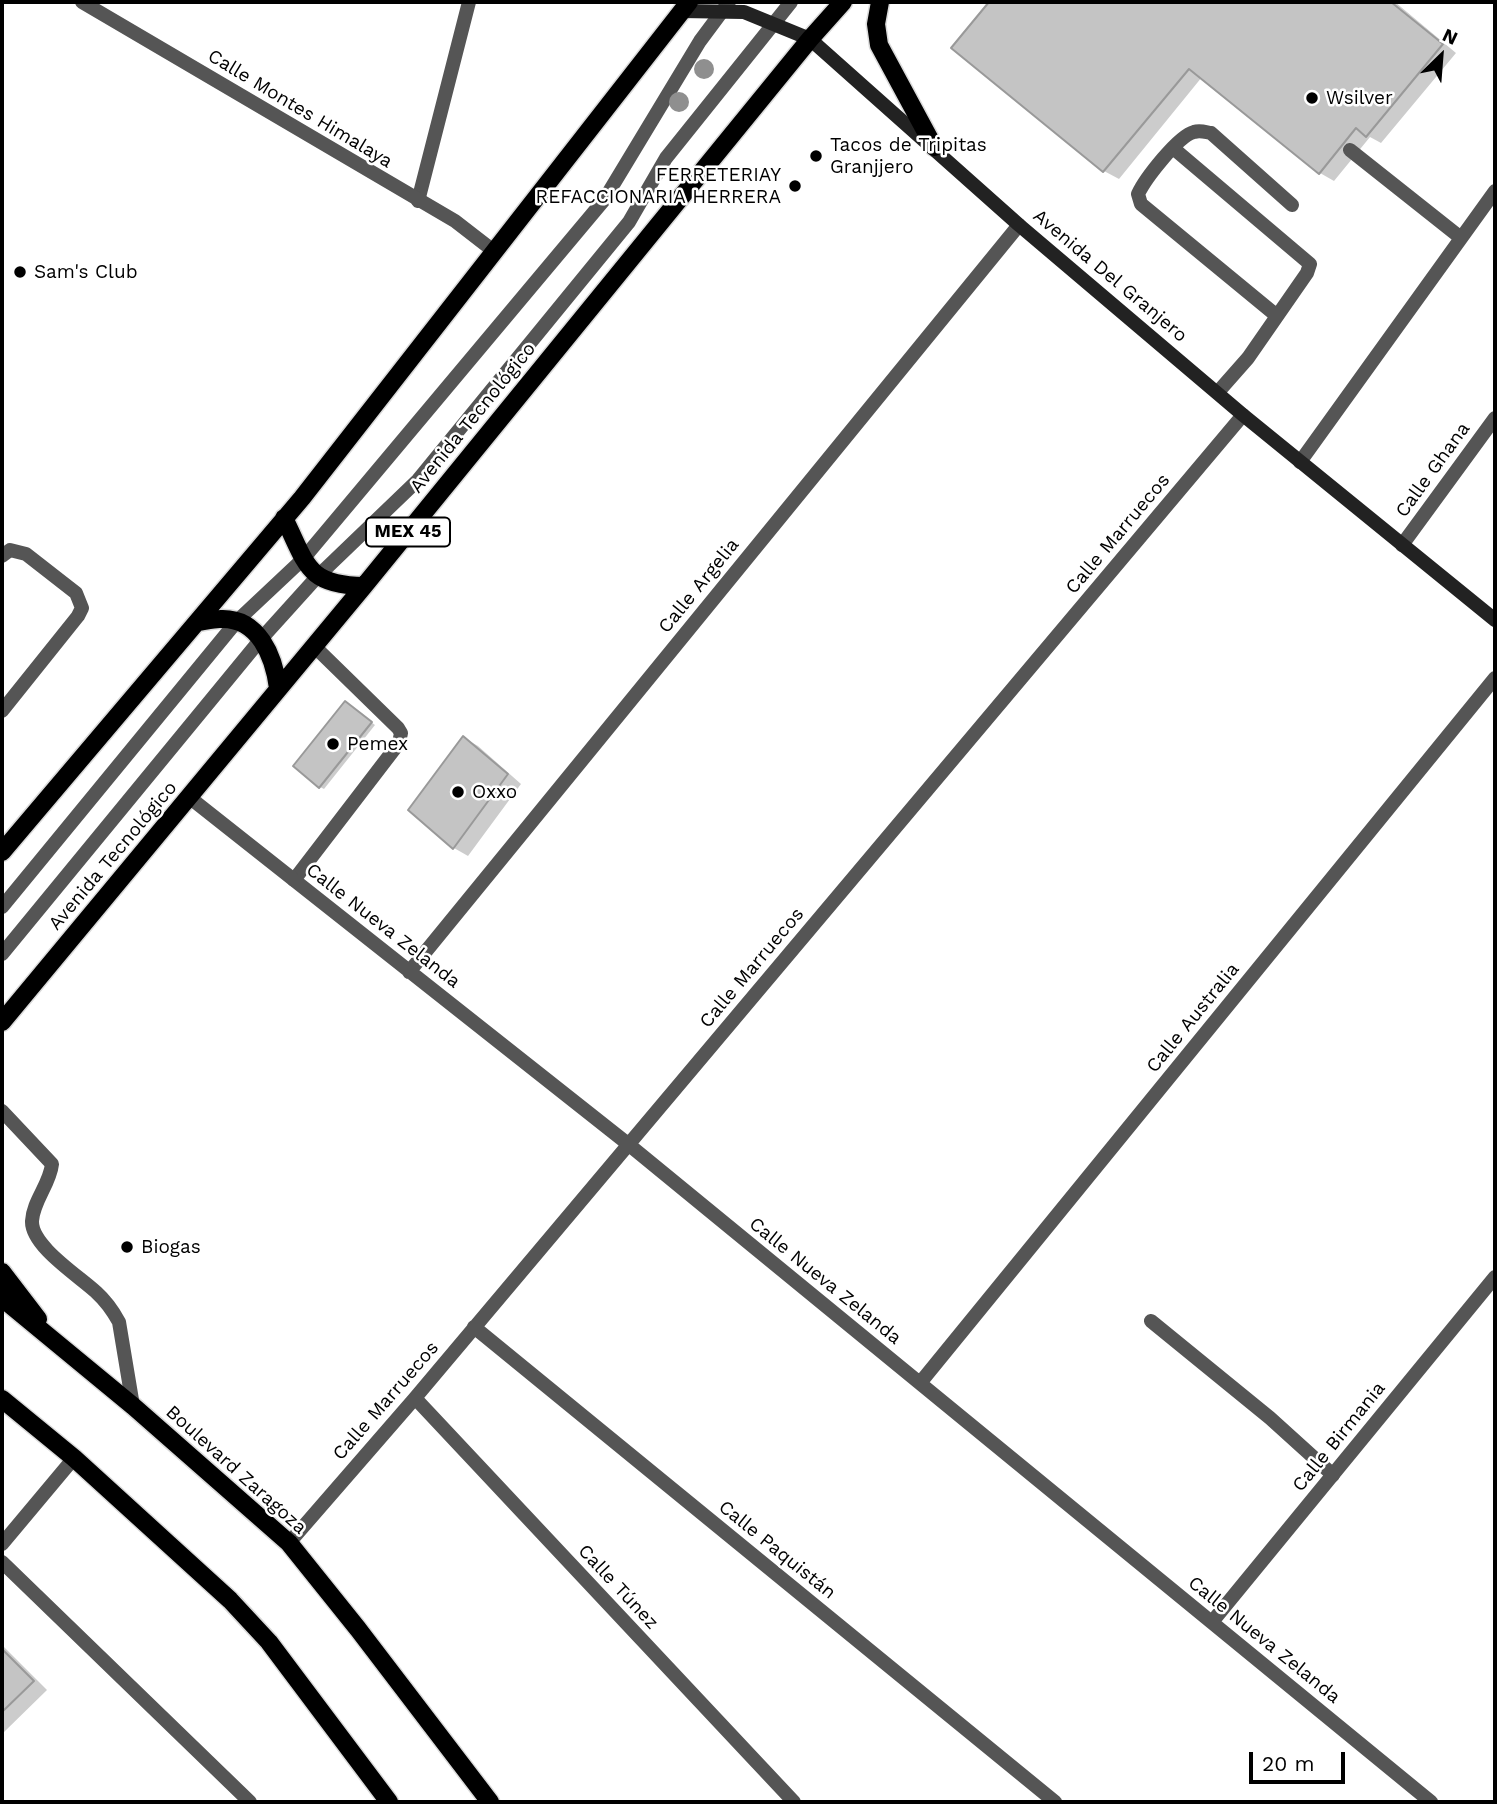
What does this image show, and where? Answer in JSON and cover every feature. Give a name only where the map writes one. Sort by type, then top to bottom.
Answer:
[{"type":"main road","name":"Avenida Tecnológico","points":[[2,1023],[843,2]]},
{"type":"main road","points":[[880,2],[876,24],[879,46],[934,147]]},
{"type":"main road","name":"Avenida Del Granjero","points":[[685,7],[725,7],[810,39],[1019,225],[1243,415],[1495,620]]},
{"type":"main road","points":[[2,852],[284,518],[685,7]]},
{"type":"main road","points":[[284,518],[303,559],[317,577],[338,586],[364,586]]},
{"type":"main road","points":[[198,622],[221,618],[237,621],[261,639],[275,664],[278,688]]},
{"type":"main road","points":[[2,1272],[60,1346]]},
{"type":"main road","name":"Boulevard Zaragoza","points":[[2,1298],[134,1406],[289,1543],[489,1802]]},
{"type":"main road","points":[[2,1399],[74,1458],[230,1601],[269,1642],[389,1802]]},
{"type":"main road","points":[[2,1407],[30,1422]]},
{"type":"street","name":"Calle Montes Himalaya","points":[[82,2],[455,221],[495,252]]},
{"type":"street","points":[[418,201],[470,2]]},
{"type":"street","points":[[2,954],[261,639],[317,577],[427,470],[629,222],[666,158],[791,2]]},
{"type":"street","points":[[2,907],[237,621],[303,559],[604,200],[700,41],[725,7]]},
{"type":"street","points":[[1277,316],[1142,204],[1138,194],[1173,148],[1191,133],[1203,131],[1211,133],[1292,205]]},
{"type":"street","points":[[1173,148],[1310,264],[1307,273],[1248,358],[1217,392]]},
{"type":"street","points":[[1350,150],[1461,238]]},
{"type":"street","points":[[1300,462],[1495,191]]},
{"type":"street","name":"Calle Argelia","points":[[409,971],[1019,225]]},
{"type":"street","name":"Calle Marruecos","points":[[289,1543],[415,1398],[1243,415]]},
{"type":"street","name":"Calle Ghana","points":[[1402,545],[1495,418]]},
{"type":"street","points":[[2,556],[10,550],[26,554],[76,593],[82,608],[2,711]]},
{"type":"street","points":[[294,880],[399,743],[401,736],[398,728],[314,646]]},
{"type":"street","name":"Calle Australia","points":[[920,1382],[1495,678]]},
{"type":"street","name":"Calle Nueva Zelanda","points":[[189,797],[628,1144],[1431,1802]]},
{"type":"street","points":[[2,1111],[52,1164],[33,1214],[33,1230],[46,1247],[97,1293],[120,1322],[134,1406]]},
{"type":"street","name":"Calle Birmania","points":[[1212,1622],[1495,1277]]},
{"type":"street","points":[[1151,1321],[1270,1418],[1333,1475]]},
{"type":"street","name":"Calle Paquistán","points":[[474,1327],[1055,1802]]},
{"type":"street","name":"Calle Túnez","points":[[415,1398],[794,1802]]},
{"type":"street","points":[[2,1544],[74,1458]]},
{"type":"street","points":[[2,1562],[250,1802]]},
{"type":"building","name":"Wsilver","points":[[989,2],[1391,2],[1443,44],[1366,137],[1356,128],[1319,174],[1189,69],[1103,172],[951,48]]},
{"type":"building","name":"Pemex","points":[[345,701],[372,722],[319,788],[293,766]]},
{"type":"building","name":"Oxxo","points":[[463,736],[508,774],[453,849],[408,810]]},
{"type":"building","points":[[2,1649],[34,1681],[2,1712]]},
{"type":"place","name":"Wsilver","points":[[1312,98]]},
{"type":"place","name":"Tacos de Tripitas Granjjero","points":[[816,156]]},
{"type":"place","name":"FERRETERIAY REFACCIONARIA HERRERA","points":[[795,186]]},
{"type":"place","name":"Sam's Club","points":[[20,272]]},
{"type":"place","name":"Pemex","points":[[333,744]]},
{"type":"place","name":"Oxxo","points":[[458,792]]},
{"type":"place","name":"Biogas","points":[[127,1247]]}]
